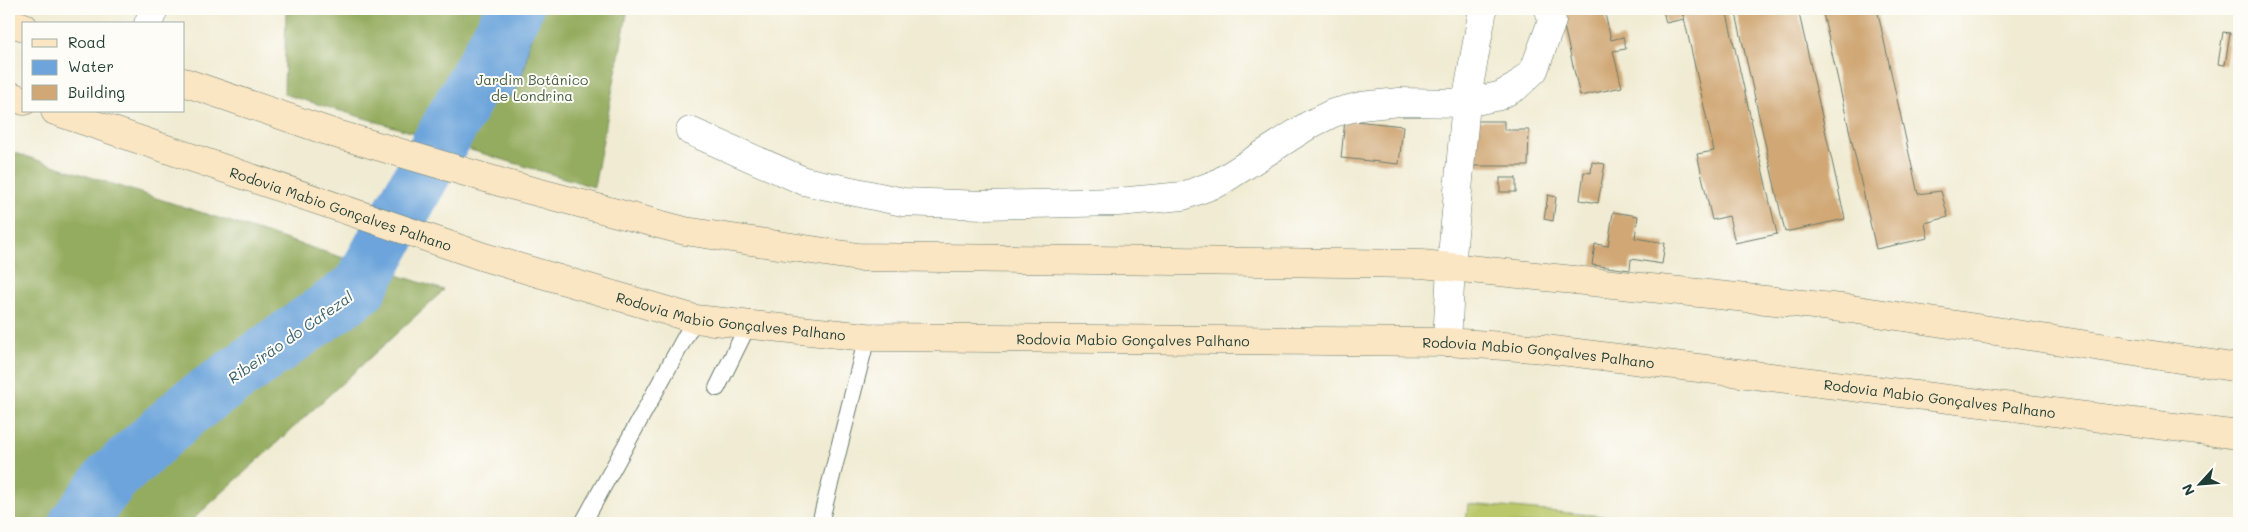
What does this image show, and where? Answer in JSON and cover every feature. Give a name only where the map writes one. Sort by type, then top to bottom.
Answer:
[{"type":"main road","points":[[9,22],[22,26]]},
{"type":"main road","points":[[185,82],[333,133],[503,183],[685,231],[858,257],[1422,264],[1851,309],[2239,368]]},
{"type":"main road","points":[[9,96],[22,99]]},
{"type":"main road","name":"Rodovia Mabio Gonçalves Palhano","points":[[58,112],[484,257],[695,319],[867,337],[1447,342],[1545,349],[2239,435]]},
{"type":"street","points":[[149,22],[154,9]]},
{"type":"street","points":[[1447,342],[1451,267],[1466,103],[1483,9]]},
{"type":"street","points":[[690,131],[804,181],[903,202],[984,205],[1118,202],[1183,196],[1218,183],[1302,130],[1333,113],[1361,106],[1399,102],[1466,103],[1499,96],[1516,87],[1534,70],[1552,22],[1549,9]]},
{"type":"lane","points":[[584,523],[695,319]]},
{"type":"lane","points":[[717,388],[748,325]]},
{"type":"lane","points":[[820,523],[867,337]]},
{"type":"green space","name":"Jardim Botânico de Londrina","points":[[286,9],[628,9],[594,187],[284,94]]},
{"type":"green space","points":[[9,151],[444,290],[189,523],[9,523]]},
{"type":"green space","points":[[1468,504],[1682,523],[1466,523]]},
{"type":"water","points":[[504,9],[541,9],[529,43],[525,66],[517,88],[510,97],[486,106],[466,123],[445,129],[466,96],[481,88],[496,64]]},
{"type":"building","points":[[1560,9],[1604,9],[1611,40],[1623,37],[1626,49],[1613,51],[1622,87],[1580,96]]},
{"type":"building","points":[[1681,9],[1684,19],[1666,23],[1663,11]]},
{"type":"building","points":[[1682,9],[1726,9],[1777,234],[1735,243],[1729,216],[1712,220],[1697,154],[1714,151]]},
{"type":"building","points":[[1735,9],[1798,9],[1845,219],[1785,232]]},
{"type":"building","points":[[1822,9],[1877,9],[1918,194],[1941,191],[1948,217],[1925,223],[1928,238],[1876,249]]},
{"type":"building","points":[[2223,32],[2230,33],[2225,65],[2218,64]]},
{"type":"building","points":[[1345,120],[1403,126],[1399,164],[1341,158]]},
{"type":"building","points":[[1470,121],[1504,121],[1504,130],[1529,130],[1528,166],[1470,166]]},
{"type":"building","points":[[1592,162],[1605,164],[1598,203],[1580,200],[1584,172],[1591,173]]},
{"type":"building","points":[[1500,178],[1516,178],[1516,192],[1500,192]]},
{"type":"building","points":[[1548,195],[1556,197],[1553,221],[1544,219]]},
{"type":"building","points":[[1613,212],[1638,216],[1635,238],[1665,243],[1662,264],[1631,259],[1630,270],[1592,265],[1595,244],[1608,246]]},
{"type":"waterway","name":"Ribeirão do Cafezal","points":[[77,523],[112,477],[189,408],[359,288],[515,9]]}]
